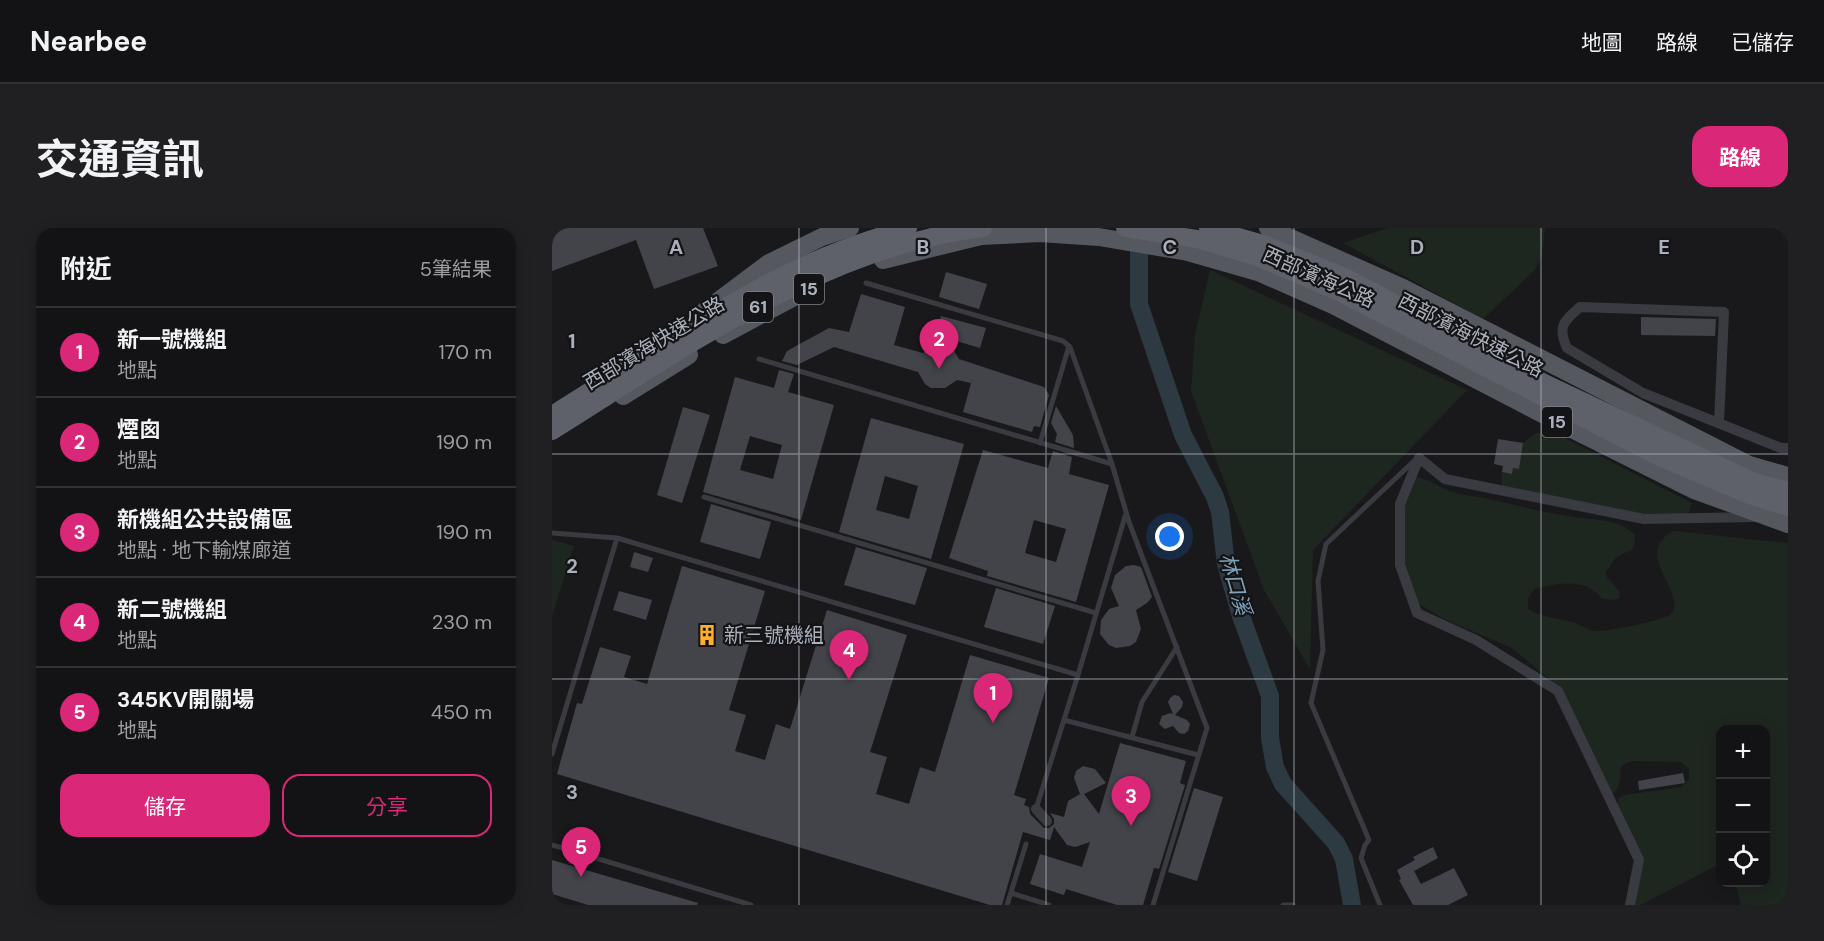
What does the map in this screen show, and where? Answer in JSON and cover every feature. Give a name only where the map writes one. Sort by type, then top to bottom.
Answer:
[{"type":"highway","name":"西部濱海快速公路","points":[[552,415],[784,275],[869,239],[908,228]]},
{"type":"highway","name":"西部濱海快速公路","points":[[552,430],[706,335],[821,274],[871,253],[929,238],[983,228]]},
{"type":"highway","name":"西部濱海快速公路","points":[[1125,228],[1197,239],[1342,285],[1754,482],[1788,491]]},
{"type":"highway","name":"西部濱海快速公路","points":[[1208,228],[1266,244],[1657,456],[1749,495],[1788,507]]},
{"type":"main road","name":"15","points":[[552,408],[697,316],[769,263],[822,237],[850,228]]},
{"type":"main road","name":"西部濱海公路","points":[[1268,228],[1413,293],[1749,465],[1788,476]]},
{"type":"main road","name":"西部濱海公路","points":[[552,441],[712,341],[823,281],[921,250],[981,236],[1040,233],[1075,235],[1188,252],[1258,272],[1333,305],[1694,490],[1788,524]]},
{"type":"street","points":[[734,289],[754,318]]},
{"type":"street","points":[[1719,423],[1724,312],[1580,307],[1565,320],[1561,335],[1567,348],[1643,393],[1781,448],[1788,448]]},
{"type":"street","points":[[1630,905],[1639,860],[1558,691],[1476,640],[1417,613],[1400,565],[1400,504],[1419,458],[1446,479],[1644,519],[1766,516]]},
{"type":"street","points":[[1036,809],[1047,821]]},
{"type":"lane","points":[[866,283],[1063,341],[1069,346],[1112,464],[1126,512],[1207,728],[1153,905]]},
{"type":"lane","points":[[1040,443],[1069,346]]},
{"type":"lane","points":[[759,359],[1112,464]]},
{"type":"lane","points":[[1380,905],[1361,858],[1365,845],[1370,840],[1311,703],[1323,650],[1318,581],[1326,544],[1419,458]]},
{"type":"lane","points":[[704,497],[1096,613]]},
{"type":"lane","points":[[1036,809],[1126,512]]},
{"type":"lane","points":[[552,533],[617,538],[1078,675]]},
{"type":"lane","points":[[552,754],[617,538]]},
{"type":"lane","points":[[1132,737],[1142,702],[1177,647]]},
{"type":"lane","points":[[1064,720],[1198,754]]},
{"type":"lane","points":[[1007,905],[1026,844]]},
{"type":"lane","points":[[552,845],[751,905]]},
{"type":"lane","points":[[1011,893],[1049,905]]},
{"type":"lane","points":[[1283,905],[1293,905]]},
{"type":"shaded area","points":[[1388,228],[1545,228],[1542,257],[1534,271],[1483,319],[1343,243]]},
{"type":"shaded area","points":[[1210,270],[1467,390],[1313,550],[1310,669],[1264,590],[1191,391],[1195,335]]},
{"type":"shaded area","points":[[1549,430],[1692,503],[1687,516],[1657,519],[1502,487],[1502,472],[1512,474],[1513,468],[1519,469],[1523,443],[1534,434]]},
{"type":"shaded area","points":[[1418,477],[1459,494],[1551,513],[1615,523],[1635,535],[1634,545],[1630,551],[1617,557],[1606,572],[1607,577],[1620,592],[1619,598],[1602,599],[1588,587],[1562,584],[1534,589],[1528,598],[1528,609],[1533,612],[1572,622],[1593,631],[1635,625],[1672,613],[1674,604],[1672,594],[1658,561],[1658,550],[1662,540],[1673,531],[1788,543],[1788,905],[1741,905],[1736,887],[1770,887],[1770,725],[1716,725],[1716,866],[1640,905],[1631,905],[1636,859],[1617,809],[1619,798],[1624,795],[1682,787],[1689,779],[1689,769],[1681,762],[1631,761],[1621,766],[1619,785],[1612,795],[1560,688],[1512,648],[1444,619],[1416,602],[1406,577],[1401,513],[1412,478]]},
{"type":"shaded area","points":[[552,540],[574,546],[552,616]]},
{"type":"building","points":[[552,228],[703,228],[718,266],[654,289],[636,240],[552,271]]},
{"type":"building","points":[[946,272],[987,284],[979,309],[939,297]]},
{"type":"building","points":[[861,294],[905,307],[894,345],[923,353],[932,347],[941,316],[986,328],[980,348],[946,338],[959,359],[1044,387],[1049,395],[1040,427],[1034,426],[1032,432],[963,412],[971,383],[957,380],[945,388],[931,388],[925,384],[918,372],[834,347],[797,365],[782,361],[787,351],[829,328],[849,332]]},
{"type":"building","points":[[1641,317],[1716,319],[1715,336],[1641,335]]},
{"type":"building","points":[[779,370],[794,374],[788,392],[834,405],[801,520],[703,492],[735,377],[774,388]],"holes":[[[750,436],[782,445],[773,479],[740,470]]]},
{"type":"building","points":[[1056,406],[1073,435],[1074,448],[1055,442],[1057,434],[1051,423]]},
{"type":"building","points":[[683,407],[710,415],[682,503],[657,495]]},
{"type":"building","points":[[871,418],[964,444],[931,559],[839,532]],"holes":[[[885,476],[918,486],[909,519],[876,510]]]},
{"type":"building","points":[[1498,439],[1523,443],[1519,469],[1513,468],[1512,474],[1502,472],[1503,466],[1494,464]]},
{"type":"building","points":[[983,450],[1048,468],[1053,451],[1072,457],[1069,474],[1109,485],[1076,602],[987,576],[988,571],[949,558]],"holes":[[[1034,520],[1066,529],[1056,562],[1025,553]]]},
{"type":"building","points":[[711,504],[771,522],[760,559],[700,542]]},
{"type":"building","points":[[856,547],[927,568],[915,605],[844,585]]},
{"type":"building","points":[[634,552],[653,558],[648,572],[630,567]]},
{"type":"building","points":[[682,566],[765,591],[729,710],[746,715],[735,751],[765,760],[776,724],[790,729],[827,610],[907,635],[870,752],[887,757],[876,794],[909,804],[920,767],[935,772],[970,655],[1049,678],[1014,795],[1026,799],[1024,805],[1029,807],[1030,814],[1044,828],[1049,828],[1054,824],[1050,813],[1064,817],[1068,801],[1080,794],[1074,778],[1076,771],[1083,766],[1095,769],[1106,783],[1084,794],[1099,814],[1120,743],[1186,761],[1180,783],[1185,785],[1159,869],[1154,868],[1143,905],[1117,905],[1066,889],[1064,895],[1030,884],[1040,854],[1082,867],[1090,842],[1075,847],[1067,845],[1054,827],[1050,840],[1023,832],[1002,905],[990,905],[557,774],[577,703],[582,704],[600,647],[631,656],[624,677],[647,684]]},
{"type":"building","points":[[1126,566],[1141,567],[1152,597],[1136,610],[1141,629],[1136,642],[1130,646],[1116,648],[1109,645],[1100,634],[1101,620],[1109,609],[1119,606],[1111,588],[1115,575]]},
{"type":"building","points":[[996,588],[1055,606],[1043,644],[984,627]]},
{"type":"building","points":[[619,591],[652,600],[646,620],[613,610]]},
{"type":"building","points":[[1174,695],[1179,696],[1183,702],[1175,715],[1187,720],[1190,724],[1188,731],[1184,734],[1179,733],[1173,726],[1165,729],[1159,724],[1162,716],[1173,714],[1168,702]]},
{"type":"building","points":[[1683,773],[1685,783],[1639,790],[1638,781]]},
{"type":"building","points":[[1194,788],[1223,797],[1197,881],[1168,872]]},
{"type":"building","points":[[1433,847],[1438,858],[1414,871],[1421,884],[1454,868],[1468,895],[1448,905],[1413,905],[1399,880],[1401,879],[1397,870],[1415,860],[1413,857]]},
{"type":"building","points":[[552,860],[698,903],[697,905],[588,905],[552,894]]},
{"type":"waterway","name":"林口溪","points":[[1139,250],[1139,304],[1183,435],[1215,497],[1220,512],[1226,564],[1241,616],[1270,696],[1270,738],[1275,767],[1283,784],[1336,843],[1344,859],[1352,905]]},
{"type":"place","name":"煙囪","points":[[939,369]]},
{"type":"place","name":"新三號機組","points":[[707,635]]},
{"type":"place","name":"新二號機組","points":[[849,680]]},
{"type":"place","name":"新一號機組","points":[[993,723]]},
{"type":"place","name":"新機組公共設備區","points":[[1131,826]]},
{"type":"place","name":"345KV開關場","points":[[581,877]]}]
